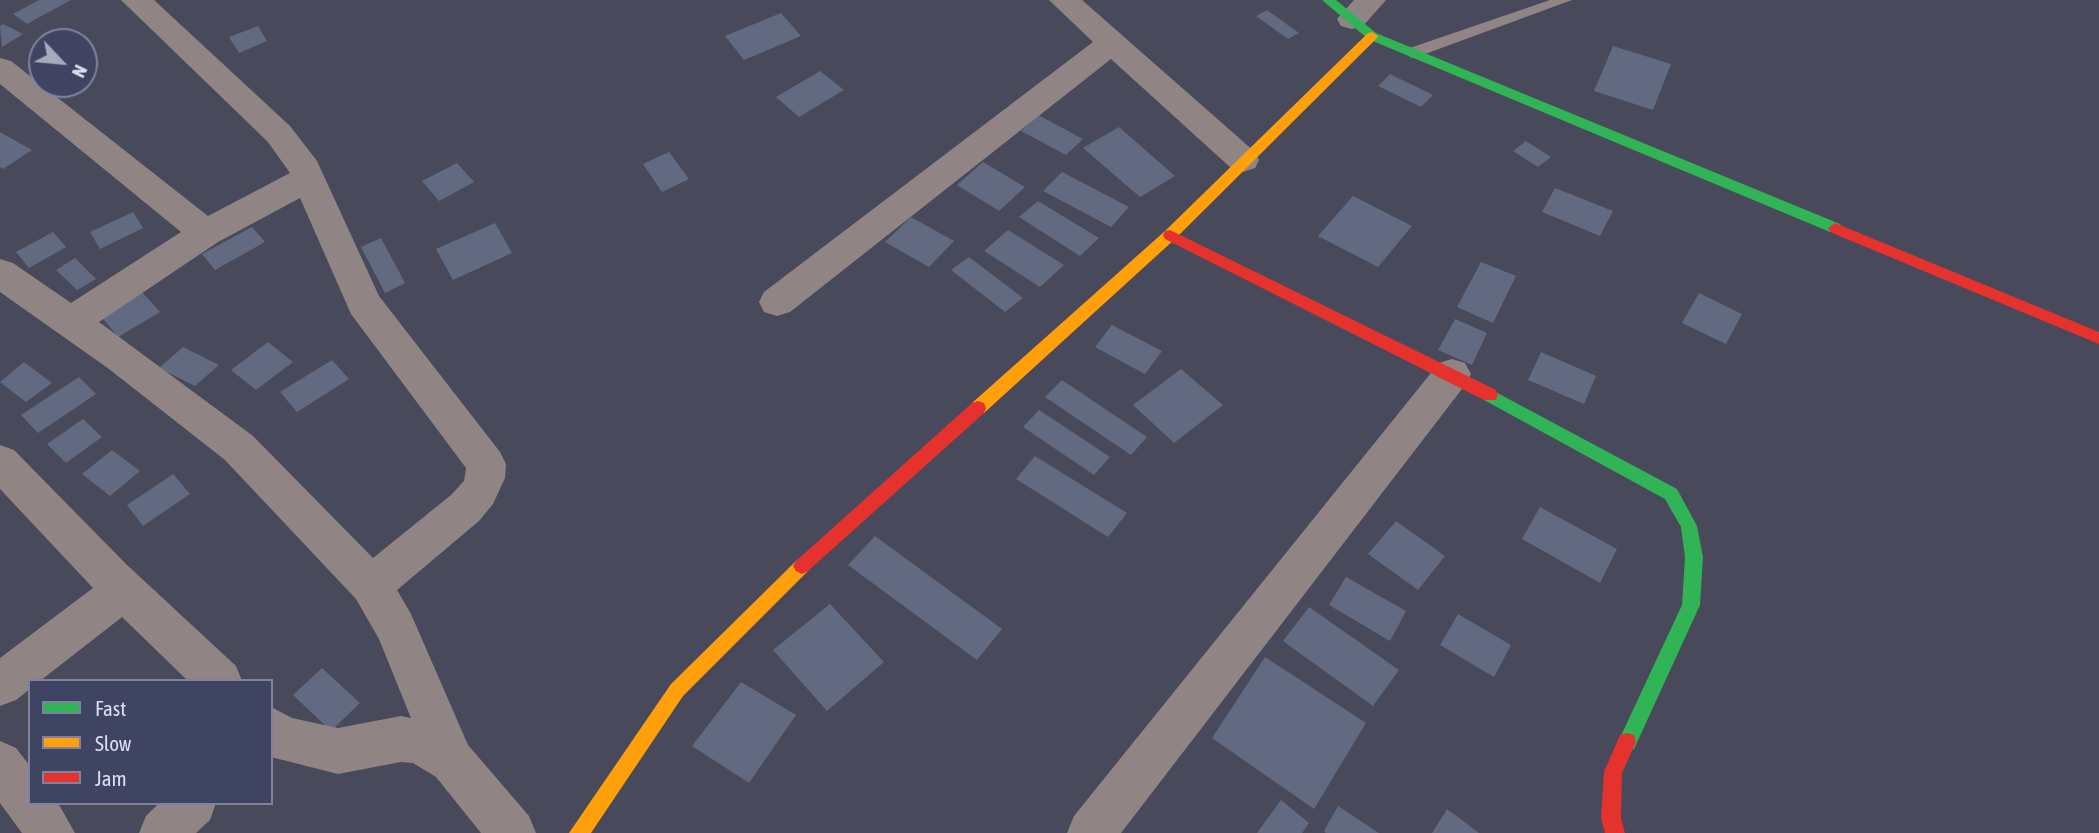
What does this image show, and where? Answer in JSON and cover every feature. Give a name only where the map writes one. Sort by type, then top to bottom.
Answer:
[{"type":"street","points":[[136,0],[279,134],[301,161],[364,304],[486,464],[485,478],[465,508],[371,585]]},
{"type":"street","points":[[1064,0],[1243,160]]},
{"type":"street","points":[[1328,0],[1365,18],[1412,53],[2099,338]]},
{"type":"street","points":[[592,829],[677,690],[779,587],[1170,235],[1243,160],[1365,18]]},
{"type":"street","points":[[777,302],[1111,44]]},
{"type":"street","points":[[0,68],[206,233]]},
{"type":"street","points":[[71,322],[206,233],[309,178]]},
{"type":"street","points":[[1170,235],[1452,374],[1671,495],[1689,526],[1693,557],[1691,605],[1613,772],[1611,828]]},
{"type":"street","points":[[0,274],[71,322],[239,448],[371,585],[396,628],[452,761],[512,833]]},
{"type":"street","points":[[1091,833],[1452,374]]},
{"type":"street","points":[[0,462],[124,590],[218,679]]},
{"type":"street","points":[[0,685],[124,590]]},
{"type":"street","points":[[273,731],[281,738],[338,751],[401,739],[420,742],[452,761]]},
{"type":"street","points":[[0,764],[28,802]]},
{"type":"street","points":[[30,805],[51,833]]},
{"type":"street","points":[[163,833],[191,805]]},
{"type":"lane","points":[[1412,53],[1565,0]]},
{"type":"building","points":[[39,0],[71,0],[27,24],[13,14]]},
{"type":"building","points":[[1267,10],[1299,33],[1288,39],[1256,16]]},
{"type":"building","points":[[781,13],[801,36],[744,60],[725,36]]},
{"type":"building","points":[[3,24],[23,34],[2,47],[0,26]]},
{"type":"building","points":[[258,26],[267,41],[239,53],[229,37]]},
{"type":"building","points":[[1613,46],[1671,64],[1653,110],[1594,91]]},
{"type":"building","points":[[820,71],[844,90],[799,117],[776,97]]},
{"type":"building","points":[[1390,74],[1433,95],[1421,107],[1378,86]]},
{"type":"building","points":[[1038,115],[1083,139],[1066,155],[1021,131]]},
{"type":"building","points":[[1119,127],[1175,176],[1140,197],[1083,148]]},
{"type":"building","points":[[0,132],[32,150],[3,169],[0,167]]},
{"type":"building","points":[[1526,141],[1551,157],[1538,167],[1513,151]]},
{"type":"building","points":[[669,152],[689,179],[662,192],[643,164]]},
{"type":"building","points":[[983,162],[1025,187],[999,211],[957,185]]},
{"type":"building","points":[[457,163],[474,182],[439,201],[422,181]]},
{"type":"building","points":[[1062,172],[1129,207],[1111,227],[1043,191]]},
{"type":"building","points":[[1555,188],[1613,211],[1600,236],[1542,212]]},
{"type":"building","points":[[1353,196],[1412,226],[1378,267],[1318,236]]},
{"type":"building","points":[[1038,201],[1099,238],[1080,256],[1019,217]]},
{"type":"building","points":[[133,212],[143,228],[100,249],[90,232]]},
{"type":"building","points":[[911,217],[954,241],[929,267],[885,242]]},
{"type":"building","points":[[495,223],[512,253],[453,280],[436,249]]},
{"type":"building","points":[[252,227],[265,242],[215,270],[202,254]]},
{"type":"building","points":[[1008,230],[1064,265],[1040,287],[984,251]]},
{"type":"building","points":[[53,232],[66,247],[29,268],[16,252]]},
{"type":"building","points":[[381,238],[405,283],[385,293],[361,247]]},
{"type":"building","points":[[969,257],[1023,298],[1005,312],[951,270]]},
{"type":"building","points":[[75,258],[96,279],[77,290],[56,270]]},
{"type":"building","points":[[1481,262],[1516,276],[1493,323],[1457,307]]},
{"type":"building","points":[[141,291],[160,312],[118,337],[100,315]]},
{"type":"building","points":[[1699,293],[1742,314],[1726,344],[1682,323]]},
{"type":"building","points":[[1455,319],[1487,333],[1472,365],[1438,350]]},
{"type":"building","points":[[1112,325],[1162,351],[1145,374],[1095,347]]},
{"type":"building","points":[[268,342],[293,362],[256,390],[231,370]]},
{"type":"building","points":[[183,347],[219,365],[195,386],[159,368]]},
{"type":"building","points":[[1541,352],[1596,376],[1584,404],[1528,380]]},
{"type":"building","points":[[332,360],[349,379],[297,412],[280,392]]},
{"type":"building","points":[[24,362],[52,383],[26,402],[0,382]]},
{"type":"building","points":[[1181,369],[1223,405],[1174,443],[1133,405]]},
{"type":"building","points":[[79,377],[96,394],[38,433],[21,415]]},
{"type":"building","points":[[1062,380],[1147,437],[1131,455],[1045,397]]},
{"type":"building","points":[[1039,410],[1110,457],[1094,475],[1023,427]]},
{"type":"building","points":[[83,419],[102,437],[66,463],[47,444]]},
{"type":"building","points":[[112,450],[140,471],[110,496],[82,474]]},
{"type":"building","points":[[1035,456],[1127,513],[1108,537],[1016,479]]},
{"type":"building","points":[[173,474],[190,494],[143,526],[127,505]]},
{"type":"building","points":[[1540,507],[1617,549],[1600,583],[1522,539]]},
{"type":"building","points":[[1396,521],[1445,556],[1418,590],[1368,554]]},
{"type":"building","points":[[875,536],[1002,629],[977,660],[848,565]]},
{"type":"building","points":[[1346,577],[1406,611],[1390,641],[1329,605]]},
{"type":"building","points":[[830,604],[884,662],[827,711],[773,650]]},
{"type":"building","points":[[1309,607],[1399,670],[1373,706],[1283,641]]},
{"type":"building","points":[[1458,614],[1511,645],[1494,677],[1440,645]]},
{"type":"building","points":[[1265,657],[1366,723],[1314,809],[1212,738]]},
{"type":"building","points":[[322,668],[360,703],[331,731],[293,695]]},
{"type":"building","points":[[741,682],[796,715],[749,783],[692,746]]},
{"type":"building","points":[[1281,800],[1309,823],[1302,833],[1257,833]]},
{"type":"building","points":[[1338,806],[1379,833],[1326,833],[1324,831]]},
{"type":"building","points":[[1447,809],[1479,833],[1432,833]]},
{"type":"traffic: fast","points":[[1328,0],[1372,36],[1835,228]]},
{"type":"traffic: fast","points":[[1490,395],[1671,494],[1689,526],[1694,557],[1691,605],[1627,742]]},
{"type":"traffic: slow","points":[[978,408],[1170,235],[1372,36]]},
{"type":"traffic: slow","points":[[579,833],[677,690],[802,566]]},
{"type":"traffic: jam","points":[[1835,228],[2099,338]]},
{"type":"traffic: jam","points":[[1170,235],[1490,395]]},
{"type":"traffic: jam","points":[[802,566],[978,408]]},
{"type":"traffic: jam","points":[[1615,833],[1611,818],[1613,772],[1627,742]]}]
